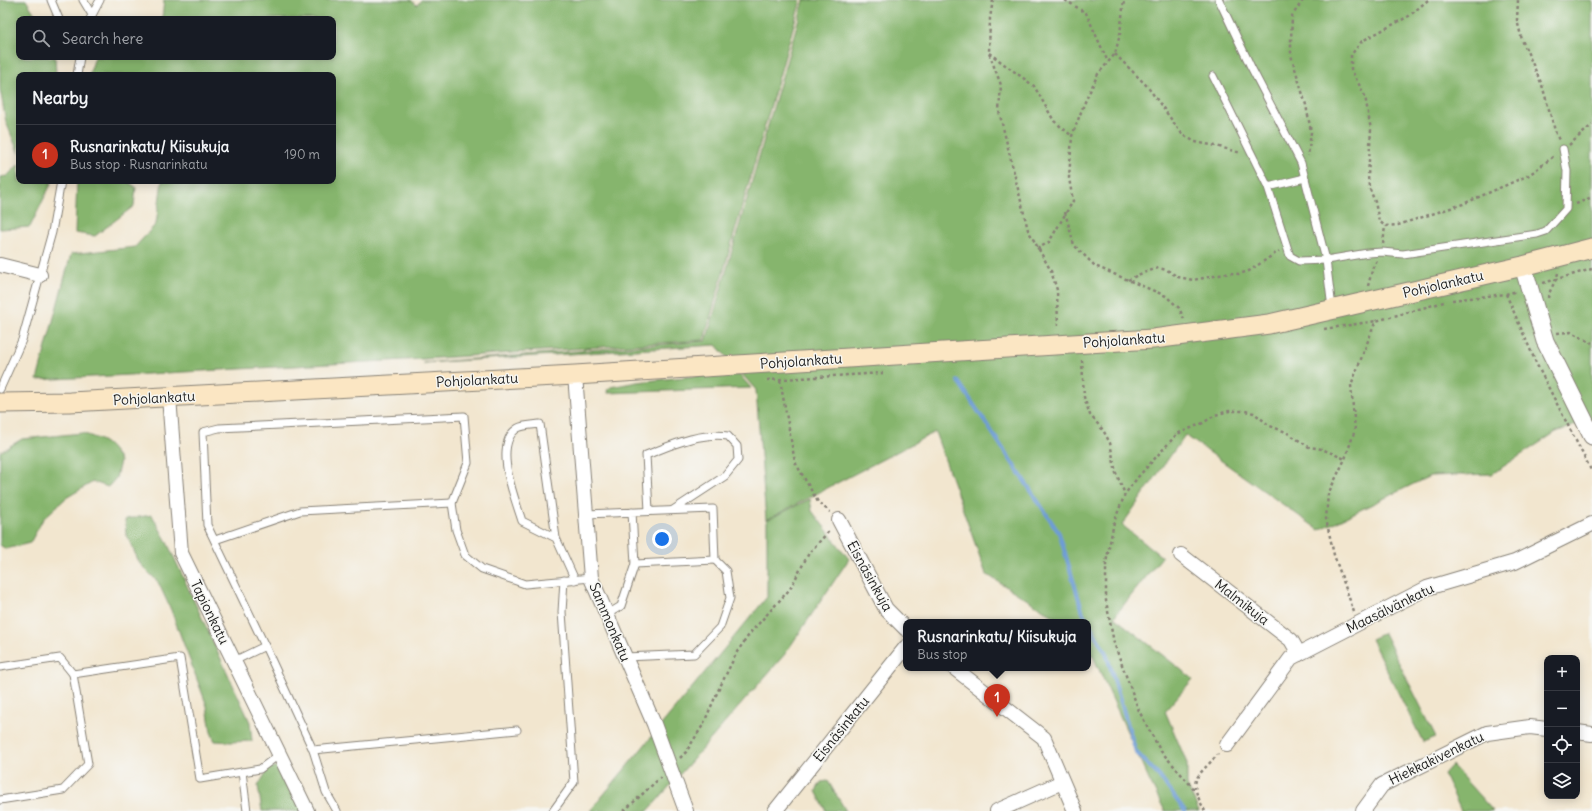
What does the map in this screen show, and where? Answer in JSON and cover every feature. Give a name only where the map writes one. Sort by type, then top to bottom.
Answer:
[{"type":"main road","name":"Pohjolankatu","points":[[0,403],[70,402],[575,375],[1152,339],[1269,324],[1523,266],[1592,248]]},
{"type":"street","points":[[0,265],[40,275]]},
{"type":"street","points":[[1523,266],[1545,341],[1592,436]]},
{"type":"street","name":"Sammonkatu","points":[[575,375],[591,578],[654,724],[686,811]]},
{"type":"street","name":"Tapionkatu","points":[[169,397],[181,553],[307,811]]},
{"type":"street","name":"Eisnäsinkuja","points":[[839,520],[886,609],[903,626]]},
{"type":"street","name":"Maasälvänkatu","points":[[1227,745],[1291,658],[1426,588],[1516,562],[1592,524]]},
{"type":"street","name":"Malmikuja","points":[[1181,555],[1291,640],[1300,654]]},
{"type":"street","name":"Eisnäsinkatu","points":[[775,811],[903,651]]},
{"type":"street","points":[[958,671],[1044,738],[1075,811]]},
{"type":"street","name":"Hiekkakivenkatu","points":[[1363,811],[1382,785],[1487,733],[1530,727],[1544,729]]},
{"type":"street","points":[[1580,732],[1592,734]]},
{"type":"street","points":[[997,811],[1062,782]]},
{"type":"lane","points":[[51,0],[58,16]]},
{"type":"lane","points":[[84,0],[91,16]]},
{"type":"lane","points":[[92,16],[100,0]]},
{"type":"lane","points":[[1219,0],[1251,68],[1301,164],[1326,260],[1332,310]]},
{"type":"lane","points":[[78,72],[80,60]]},
{"type":"lane","points":[[1213,76],[1268,187],[1290,256],[1300,262],[1326,260],[1368,253],[1382,252],[1403,254],[1537,234],[1546,231],[1566,209],[1567,171],[1563,149]]},
{"type":"lane","points":[[1268,187],[1304,178]]},
{"type":"lane","points":[[0,389],[22,340],[52,232],[60,184]]},
{"type":"lane","points":[[337,811],[326,792],[313,750],[207,525],[203,432],[219,428],[464,416],[468,464],[452,503],[456,530],[465,555],[482,569],[524,584],[591,578]]},
{"type":"lane","points":[[556,538],[522,521],[506,462],[508,441],[519,427],[540,424],[556,538],[575,580]]},
{"type":"lane","points":[[649,511],[646,455],[672,445],[704,436],[718,434],[728,436],[737,446],[738,460],[725,476],[673,510]]},
{"type":"lane","points":[[215,540],[300,511],[452,503]]},
{"type":"lane","points":[[586,514],[713,509],[715,560],[726,571],[730,598],[720,627],[694,654],[625,657]]},
{"type":"lane","points":[[606,615],[621,606],[635,564],[632,512]]},
{"type":"lane","points":[[635,564],[715,560]]},
{"type":"lane","points":[[553,811],[574,782],[562,612],[564,580]]},
{"type":"lane","points":[[234,661],[265,646]]},
{"type":"lane","points":[[0,667],[60,658],[73,674],[88,764],[62,790],[0,800]]},
{"type":"lane","points":[[73,674],[180,658],[200,779],[260,769],[280,754]]},
{"type":"lane","points":[[313,750],[517,730]]},
{"type":"lane","points":[[242,772],[247,811]]},
{"type":"path","points":[[993,0],[990,18],[989,52],[1001,85],[999,111],[1028,230],[1037,249],[1051,271],[1057,290],[1060,345]]},
{"type":"path","points":[[1066,0],[1086,13],[1108,62]]},
{"type":"path","points":[[1037,249],[1049,242],[1065,212],[1073,201],[1069,178],[1072,136],[1095,80],[1115,54],[1120,34],[1124,0]]},
{"type":"path","points":[[1303,0],[1292,16],[1291,55],[1306,105],[1310,126],[1311,132],[1308,157]]},
{"type":"path","points":[[1428,0],[1409,16],[1362,41],[1351,55],[1351,69],[1365,96],[1371,130],[1368,176],[1369,187],[1375,202],[1379,221],[1385,226],[1398,225],[1463,204],[1529,175],[1578,138],[1592,124]]},
{"type":"path","points":[[1518,0],[1517,20],[1522,40],[1542,85],[1556,134],[1563,149]]},
{"type":"path","points":[[989,52],[1034,86],[1054,121],[1072,136]]},
{"type":"path","points":[[1115,54],[1148,86],[1182,134],[1196,142],[1242,154],[1257,164]]},
{"type":"path","points":[[1566,209],[1592,197]]},
{"type":"path","points":[[1065,212],[1074,245],[1095,266],[1166,296],[1179,308],[1191,334]]},
{"type":"path","points":[[1358,624],[1334,556],[1326,519],[1328,494],[1345,459],[1355,430],[1351,385],[1376,321],[1367,290],[1372,267],[1382,252],[1385,226]]},
{"type":"path","points":[[1127,280],[1158,268],[1167,270],[1178,277],[1193,280],[1230,273],[1239,274],[1249,271],[1272,255]]},
{"type":"path","points":[[1547,302],[1549,290],[1556,280],[1558,272],[1555,257]]},
{"type":"path","points":[[1588,270],[1592,269]]},
{"type":"path","points":[[1554,327],[1556,334],[1571,332],[1592,343]]},
{"type":"path","points":[[1082,360],[1084,397],[1090,415],[1103,430],[1110,443],[1116,473],[1125,494]]},
{"type":"path","points":[[624,811],[686,752],[703,725],[737,652],[751,632],[790,589],[809,553],[839,520],[818,502],[795,462],[780,380]]},
{"type":"path","points":[[1205,811],[1196,796],[1194,789],[1195,780],[1227,745]]},
{"type":"green space","points":[[0,0],[26,0],[36,16],[16,16],[16,60],[55,60],[56,72],[16,72],[16,147],[6,122],[0,89]]},
{"type":"green space","points":[[164,0],[411,0],[417,5],[421,0],[801,0],[704,340],[423,359],[37,380],[71,254],[135,247],[156,224],[162,184],[336,184],[336,72],[90,72],[94,60],[336,60],[336,16],[162,16]]},
{"type":"green space","points":[[804,0],[1592,0],[1592,419],[1556,432],[1492,474],[1430,476],[1319,530],[1185,435],[1122,525],[1162,557],[1114,617],[1193,679],[1165,711],[1187,763],[1187,785],[1199,811],[1165,811],[1149,780],[1091,652],[1091,619],[1058,619],[986,574],[935,432],[766,520],[756,390],[716,345],[423,363],[706,341]]},
{"type":"green space","points":[[16,167],[16,184],[51,184],[30,227],[0,229],[0,177],[7,176]]},
{"type":"green space","points":[[77,184],[131,184],[136,187],[134,206],[95,236],[75,233]]},
{"type":"green space","points":[[737,372],[751,388],[608,393],[607,390],[611,387],[637,382]]},
{"type":"green space","points":[[82,433],[101,440],[109,445],[120,461],[116,478],[108,487],[93,482],[66,498],[43,519],[30,543],[6,549],[0,545],[0,452],[22,439]]},
{"type":"green space","points":[[810,499],[812,511],[849,559],[785,654],[648,811],[590,811],[767,597],[767,520]]},
{"type":"green space","points":[[152,515],[166,540],[250,722],[252,741],[215,741],[211,732],[207,706],[171,610],[158,582],[140,564],[126,534],[125,519]]},
{"type":"green space","points":[[1384,633],[1436,737],[1423,742],[1371,639]]},
{"type":"green space","points":[[1452,765],[1493,811],[1461,811],[1444,774]]},
{"type":"green space","points":[[282,766],[303,811],[262,811],[258,786],[269,768]]},
{"type":"green space","points":[[828,781],[846,811],[826,811],[816,791],[821,782]]},
{"type":"waterway","points":[[958,381],[1059,533],[1083,613],[1086,619]]},
{"type":"waterway","points":[[1091,627],[1106,653],[1136,752],[1159,776],[1185,811]]},
{"type":"place","name":"Rusnarinkatu/ Kiisukuja","points":[[997,717]]}]
